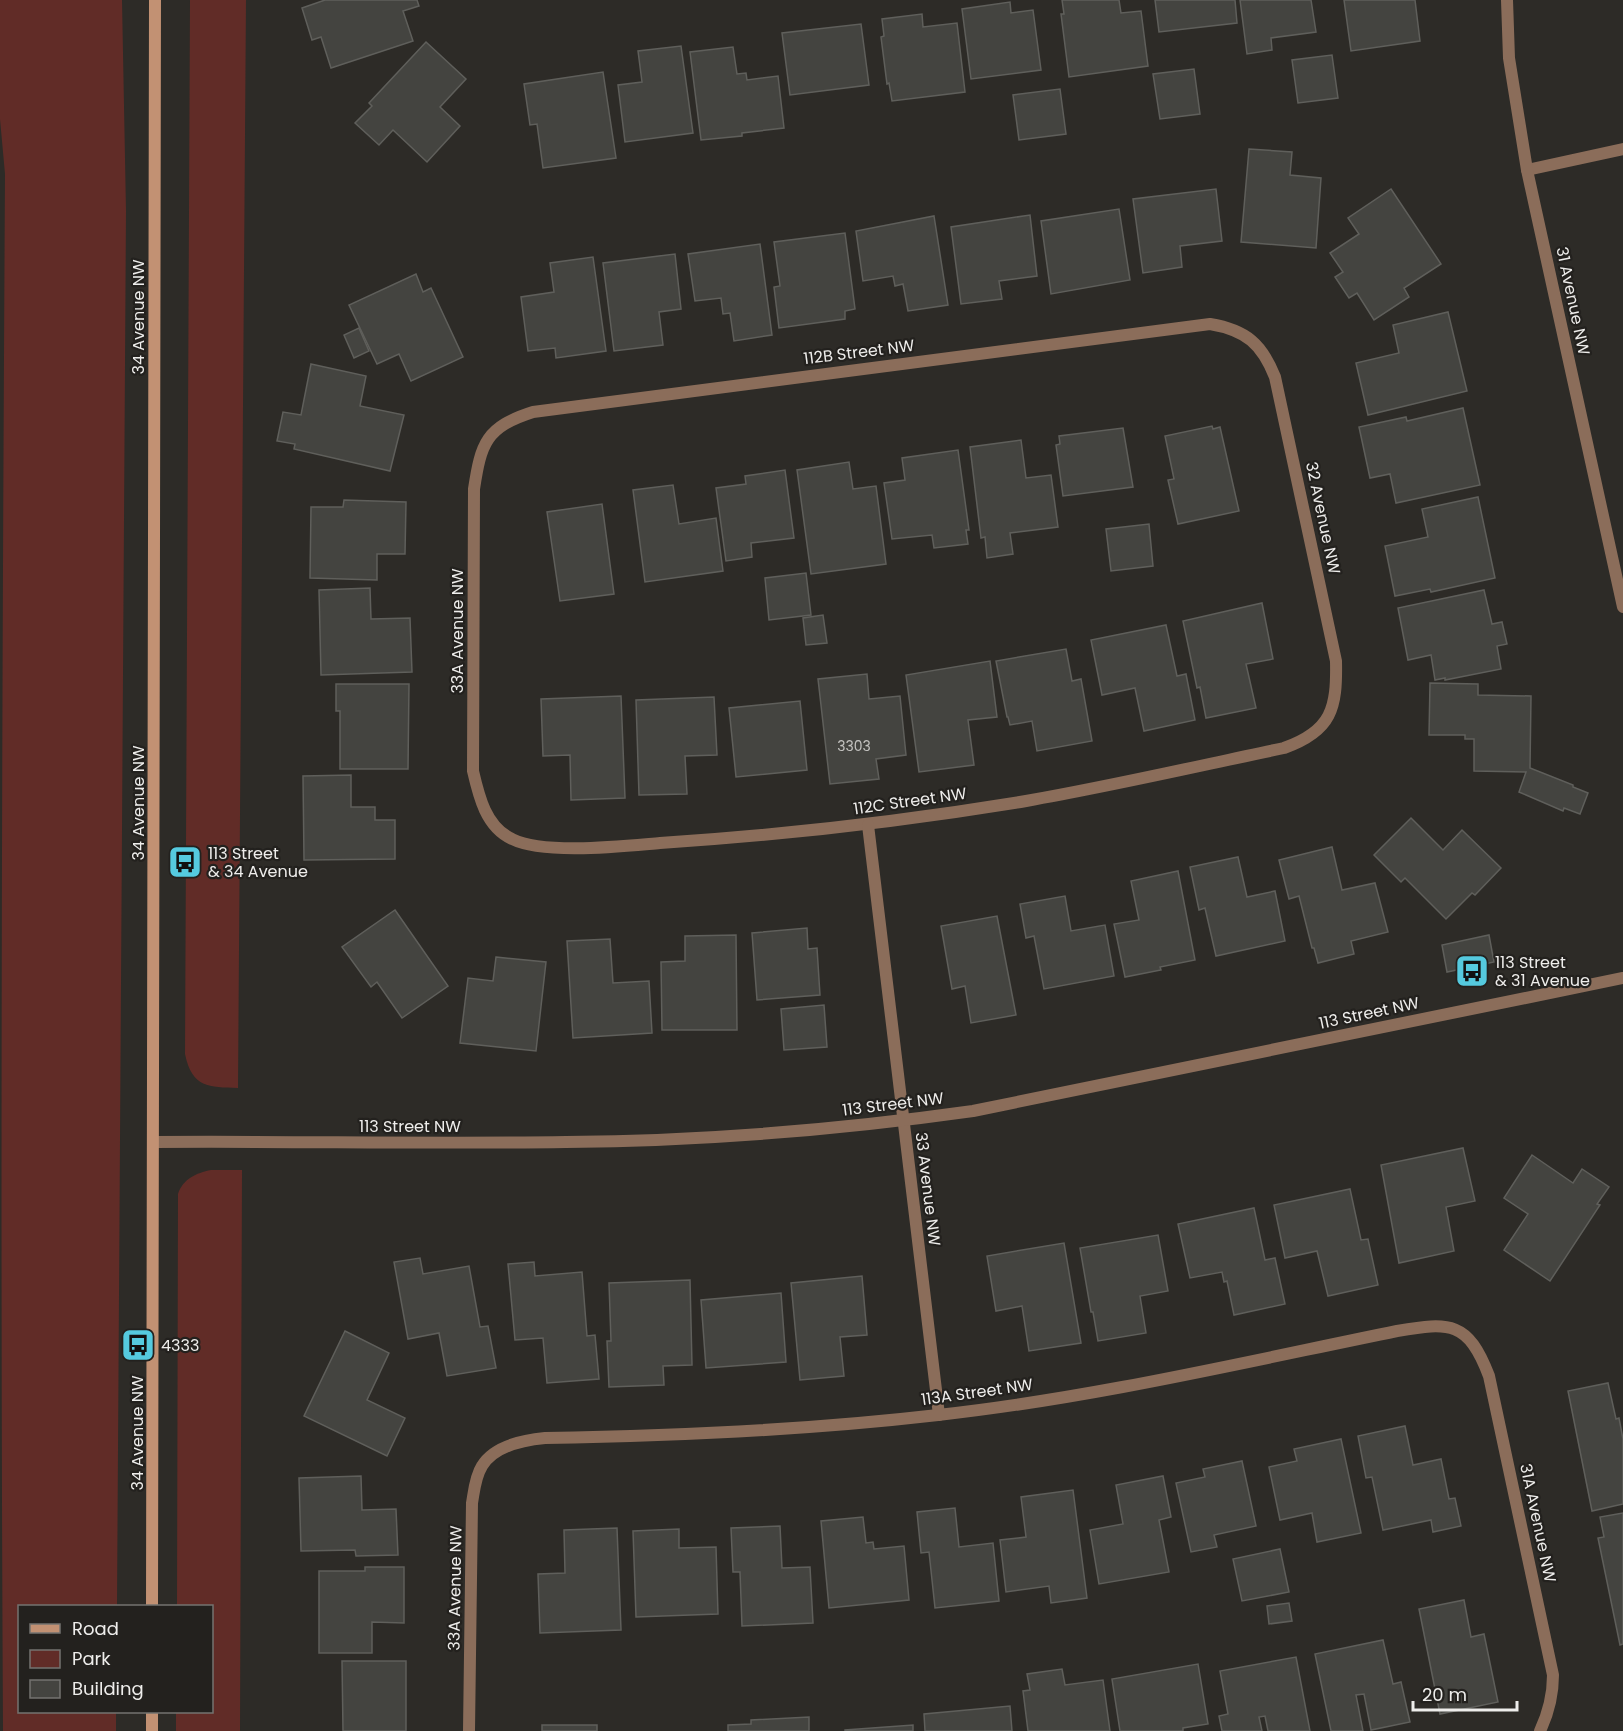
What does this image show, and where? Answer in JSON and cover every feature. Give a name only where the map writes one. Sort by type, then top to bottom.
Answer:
[{"type":"main road","name":"34 Avenue NW","points":[[153,1605],[155,0]]},
{"type":"main road","points":[[152,1713],[152,1731]]},
{"type":"street","name":"31 Avenue NW","points":[[1507,0],[1509,58],[1527,170],[1623,607]]},
{"type":"street","points":[[1527,170],[1623,149]]},
{"type":"street","name":"112B Street NW","points":[[488,438],[500,426],[516,417],[544,410],[1194,325],[1210,324],[1242,333]]},
{"type":"street","name":"32 Avenue NW","points":[[1242,333],[1257,344],[1268,360],[1275,377],[1336,660],[1334,702],[1326,720]]},
{"type":"street","name":"33A Avenue NW","points":[[488,438],[482,450],[474,489],[473,771],[483,806],[492,823]]},
{"type":"street","name":"112C Street NW","points":[[492,823],[502,834],[514,840],[530,846],[549,848],[709,840],[868,825],[1029,800],[1284,748],[1314,735],[1326,720]]},
{"type":"street","name":"33 Avenue NW","points":[[868,825],[939,1415]]},
{"type":"street","name":"113 Street NW","points":[[154,1142],[568,1142],[720,1137],[902,1121],[973,1111],[1623,978]]},
{"type":"street","name":"113A Street NW","points":[[495,1453],[528,1440],[545,1438],[702,1433],[939,1415],[1035,1402],[1420,1327],[1443,1326],[1459,1329]]},
{"type":"street","name":"31A Avenue NW","points":[[1459,1329],[1481,1356],[1489,1376],[1550,1656],[1553,1693],[1550,1710],[1540,1731]]},
{"type":"street","name":"33A Avenue NW","points":[[469,1731],[472,1503],[482,1466],[495,1453]]},
{"type":"green space","points":[[0,0],[122,0],[126,211],[117,1605],[18,1605],[18,1713],[116,1713],[116,1731],[3,1731],[2,952],[5,174],[0,119]]},
{"type":"green space","points":[[190,0],[246,0],[238,1088],[210,1086],[203,1083],[192,1074],[185,1054]]},
{"type":"green space","points":[[211,1170],[242,1170],[240,1731],[176,1731],[176,1713],[213,1713],[213,1605],[177,1605],[178,1194],[183,1184],[200,1173]]},
{"type":"building","points":[[325,0],[417,0],[419,6],[403,11],[413,41],[331,68],[321,37],[312,40],[302,8]]},
{"type":"building","points":[[1062,0],[1119,0],[1121,13],[1141,11],[1148,66],[1069,77],[1061,14],[1064,14]]},
{"type":"building","points":[[1155,0],[1235,0],[1237,23],[1159,32]]},
{"type":"building","points":[[1240,0],[1311,0],[1316,32],[1271,38],[1272,50],[1247,54]]},
{"type":"building","points":[[1344,0],[1415,0],[1420,41],[1351,51]]},
{"type":"building","points":[[1010,2],[1011,13],[1033,10],[1041,70],[971,79],[962,9]]},
{"type":"building","points":[[922,14],[923,27],[957,23],[965,92],[892,101],[889,83],[887,84],[881,37],[884,36],[882,19]]},
{"type":"building","points":[[861,24],[869,85],[790,95],[782,33]]},
{"type":"building","points":[[426,42],[466,79],[440,107],[460,126],[427,162],[393,130],[379,145],[355,123],[372,106],[369,103]]},
{"type":"building","points":[[681,46],[693,133],[625,142],[618,85],[642,82],[638,51]]},
{"type":"building","points":[[733,47],[737,74],[746,73],[747,80],[778,76],[784,128],[742,133],[742,136],[701,140],[690,52]]},
{"type":"building","points":[[1332,55],[1338,98],[1298,103],[1292,60]]},
{"type":"building","points":[[1194,69],[1200,114],[1160,119],[1153,74]]},
{"type":"building","points":[[603,72],[616,158],[543,168],[537,124],[530,125],[524,84]]},
{"type":"building","points":[[1060,89],[1066,134],[1019,140],[1013,95]]},
{"type":"building","points":[[1249,149],[1292,152],[1290,175],[1321,178],[1316,248],[1241,242]]},
{"type":"building","points":[[1216,189],[1222,241],[1180,246],[1182,267],[1143,273],[1133,199]]},
{"type":"building","points":[[1391,189],[1441,264],[1404,288],[1409,297],[1374,320],[1357,293],[1349,298],[1335,277],[1343,272],[1330,253],[1359,234],[1348,218]]},
{"type":"building","points":[[1119,209],[1130,280],[1051,294],[1041,221]]},
{"type":"building","points":[[1030,215],[1037,276],[999,281],[1002,299],[961,304],[951,227]]},
{"type":"building","points":[[934,216],[948,305],[908,311],[903,284],[895,286],[893,276],[863,281],[856,231]]},
{"type":"building","points":[[845,233],[855,309],[845,311],[845,319],[779,328],[774,287],[780,286],[774,242]]},
{"type":"building","points":[[760,244],[772,335],[734,341],[730,313],[723,314],[721,298],[695,301],[688,254]]},
{"type":"building","points":[[675,254],[681,309],[659,312],[663,345],[614,351],[603,263]]},
{"type":"building","points":[[593,257],[606,351],[556,358],[555,348],[528,351],[521,297],[554,292],[550,263]]},
{"type":"building","points":[[416,274],[423,292],[431,288],[463,357],[411,381],[399,354],[377,364],[349,305]]},
{"type":"building","points":[[1448,312],[1467,391],[1368,415],[1356,363],[1399,353],[1393,325]]},
{"type":"building","points":[[359,328],[369,351],[354,358],[344,335]]},
{"type":"building","points":[[311,364],[366,376],[360,406],[404,415],[390,471],[294,449],[295,444],[277,441],[283,412],[301,415]]},
{"type":"building","points":[[1463,408],[1480,485],[1396,503],[1390,474],[1370,478],[1359,427],[1406,417],[1407,421]]},
{"type":"building","points":[[1212,426],[1213,429],[1220,427],[1239,511],[1178,524],[1168,480],[1174,479],[1165,436]]},
{"type":"building","points":[[1123,428],[1133,487],[1063,496],[1056,445],[1060,444],[1059,436]]},
{"type":"building","points":[[1021,440],[1026,478],[1051,475],[1058,527],[1010,533],[1013,554],[987,558],[985,537],[981,538],[970,447]]},
{"type":"building","points":[[958,450],[969,530],[966,530],[968,544],[934,548],[932,535],[892,539],[884,483],[905,480],[902,458]]},
{"type":"building","points":[[849,462],[853,489],[876,486],[886,564],[811,574],[797,470]]},
{"type":"building","points":[[785,470],[794,538],[751,543],[752,557],[726,561],[716,488],[746,484],[745,476]]},
{"type":"building","points":[[673,485],[679,524],[716,518],[723,571],[645,582],[633,490]]},
{"type":"building","points":[[1478,497],[1495,578],[1431,592],[1430,589],[1395,596],[1385,546],[1428,537],[1422,509]]},
{"type":"building","points":[[344,500],[406,502],[405,554],[377,554],[377,580],[310,578],[311,507],[343,507]]},
{"type":"building","points":[[602,504],[614,594],[560,601],[547,512]]},
{"type":"building","points":[[1149,524],[1153,566],[1111,571],[1106,529]]},
{"type":"building","points":[[806,573],[811,615],[769,620],[765,578]]},
{"type":"building","points":[[370,588],[371,619],[410,618],[412,672],[321,675],[319,590]]},
{"type":"building","points":[[1484,590],[1492,624],[1502,622],[1507,644],[1497,646],[1501,669],[1435,680],[1431,655],[1408,660],[1398,608]]},
{"type":"building","points":[[1262,603],[1273,659],[1246,664],[1256,708],[1206,718],[1200,687],[1197,688],[1183,621]]},
{"type":"building","points":[[823,615],[827,643],[806,645],[803,618]]},
{"type":"building","points":[[1166,625],[1177,676],[1186,674],[1195,720],[1144,731],[1135,688],[1102,695],[1091,640]]},
{"type":"building","points":[[1066,649],[1072,681],[1081,679],[1092,741],[1037,751],[1032,721],[1010,725],[996,661]]},
{"type":"building","points":[[990,661],[997,717],[968,720],[974,765],[919,772],[906,675]]},
{"type":"building","points":[[867,674],[869,699],[900,696],[906,755],[876,759],[879,779],[830,784],[818,679]]},
{"type":"building","points":[[1430,683],[1478,684],[1478,695],[1531,696],[1530,768],[1588,793],[1580,814],[1564,808],[1563,811],[1519,792],[1526,772],[1474,771],[1474,739],[1465,739],[1465,735],[1429,735]]},
{"type":"building","points":[[336,684],[409,684],[408,769],[340,769],[340,711],[336,711]]},
{"type":"building","points":[[621,696],[625,798],[571,800],[570,755],[543,756],[541,699]]},
{"type":"building","points":[[714,697],[717,755],[685,756],[687,794],[639,795],[636,700]]},
{"type":"building","points":[[800,701],[807,770],[736,777],[729,708]]},
{"type":"building","points":[[351,775],[351,807],[375,807],[375,820],[395,820],[395,859],[304,860],[303,776]]},
{"type":"building","points":[[1411,818],[1443,850],[1462,830],[1501,868],[1475,895],[1472,893],[1446,919],[1405,878],[1401,882],[1374,855]]},
{"type":"building","points":[[1332,847],[1342,890],[1375,883],[1388,932],[1351,941],[1354,954],[1318,963],[1299,896],[1289,899],[1279,860]]},
{"type":"building","points":[[1238,857],[1247,897],[1275,891],[1285,941],[1216,956],[1205,908],[1199,910],[1190,867]]},
{"type":"building","points":[[1178,871],[1195,960],[1125,977],[1114,924],[1139,920],[1131,881]]},
{"type":"building","points":[[1065,896],[1071,931],[1105,925],[1114,976],[1044,989],[1034,936],[1026,938],[1020,904]]},
{"type":"building","points":[[395,910],[448,986],[402,1018],[377,982],[371,987],[342,947]]},
{"type":"building","points":[[997,916],[1016,1015],[971,1023],[965,986],[952,989],[941,926]]},
{"type":"building","points":[[807,928],[808,949],[817,948],[820,995],[757,1000],[752,933]]},
{"type":"building","points":[[736,935],[737,1030],[662,1030],[661,962],[685,961],[685,936]]},
{"type":"building","points":[[1489,935],[1494,962],[1447,972],[1442,945]]},
{"type":"building","points":[[610,939],[613,983],[649,981],[652,1033],[573,1038],[567,941]]},
{"type":"building","points":[[496,957],[546,962],[536,1051],[460,1043],[468,978],[493,981]]},
{"type":"building","points":[[824,1005],[827,1047],[784,1050],[781,1009]]},
{"type":"building","points":[[1463,1148],[1475,1201],[1446,1207],[1454,1251],[1399,1263],[1381,1165]]},
{"type":"building","points":[[1532,1155],[1573,1183],[1582,1169],[1609,1187],[1597,1204],[1600,1205],[1550,1281],[1504,1250],[1528,1214],[1504,1198]]},
{"type":"building","points":[[1350,1189],[1361,1240],[1368,1239],[1378,1285],[1328,1296],[1317,1251],[1285,1258],[1274,1205]]},
{"type":"building","points":[[1254,1208],[1265,1260],[1275,1258],[1285,1304],[1234,1315],[1227,1281],[1224,1282],[1222,1272],[1190,1278],[1178,1224]]},
{"type":"building","points":[[1158,1235],[1168,1291],[1140,1296],[1146,1333],[1098,1341],[1080,1248]]},
{"type":"building","points":[[1064,1243],[1081,1343],[1029,1351],[1022,1306],[996,1311],[987,1256]]},
{"type":"building","points":[[420,1258],[423,1274],[469,1266],[480,1327],[488,1326],[496,1368],[447,1376],[439,1333],[408,1339],[394,1262]]},
{"type":"building","points":[[534,1262],[535,1276],[582,1272],[587,1336],[595,1335],[599,1379],[547,1383],[543,1338],[515,1340],[508,1264]]},
{"type":"building","points":[[862,1276],[867,1335],[840,1337],[844,1376],[800,1380],[791,1283]]},
{"type":"building","points":[[690,1280],[692,1365],[663,1366],[664,1385],[609,1387],[607,1341],[611,1341],[609,1283]]},
{"type":"building","points":[[781,1293],[786,1362],[706,1368],[701,1300]]},
{"type":"building","points":[[345,1331],[389,1353],[367,1400],[405,1418],[387,1456],[304,1416]]},
{"type":"building","points":[[1608,1383],[1623,1439],[1623,1504],[1592,1511],[1568,1391]]},
{"type":"building","points":[[1405,1426],[1413,1465],[1441,1459],[1449,1499],[1455,1498],[1461,1526],[1433,1532],[1431,1520],[1383,1530],[1372,1477],[1366,1478],[1358,1436]]},
{"type":"building","points":[[1341,1439],[1361,1533],[1317,1542],[1312,1513],[1280,1520],[1269,1467],[1297,1461],[1294,1449]]},
{"type":"building","points":[[1242,1461],[1256,1526],[1214,1535],[1217,1547],[1191,1552],[1176,1483],[1205,1477],[1203,1469]]},
{"type":"building","points":[[361,1476],[362,1510],[396,1509],[398,1555],[356,1556],[355,1550],[301,1551],[299,1478]]},
{"type":"building","points":[[1163,1476],[1171,1517],[1159,1520],[1169,1572],[1099,1584],[1090,1530],[1123,1524],[1116,1485]]},
{"type":"building","points":[[1073,1490],[1087,1598],[1051,1603],[1049,1586],[1006,1592],[1000,1540],[1026,1537],[1021,1497]]},
{"type":"building","points":[[955,1508],[959,1547],[993,1543],[999,1601],[935,1608],[929,1552],[921,1553],[917,1512]]},
{"type":"building","points":[[1623,1513],[1623,1644],[1620,1645],[1598,1538],[1604,1537],[1600,1517]]},
{"type":"building","points":[[863,1517],[866,1543],[873,1542],[874,1549],[904,1546],[909,1600],[829,1608],[821,1521]]},
{"type":"building","points":[[780,1526],[782,1568],[810,1567],[813,1623],[742,1626],[740,1572],[733,1572],[731,1528]]},
{"type":"building","points":[[617,1528],[621,1630],[540,1633],[538,1574],[565,1573],[564,1530]]},
{"type":"building","points":[[679,1529],[679,1548],[716,1547],[718,1614],[636,1617],[633,1531]]},
{"type":"building","points":[[1280,1549],[1289,1592],[1242,1601],[1233,1559]]},
{"type":"building","points":[[365,1567],[404,1567],[404,1623],[372,1622],[372,1653],[319,1653],[319,1571],[365,1571]]},
{"type":"building","points":[[1464,1600],[1471,1637],[1484,1634],[1498,1702],[1440,1714],[1419,1609]]},
{"type":"building","points":[[1289,1603],[1292,1621],[1269,1624],[1267,1606]]},
{"type":"building","points":[[1383,1640],[1393,1684],[1401,1682],[1410,1722],[1371,1730],[1364,1694],[1356,1695],[1363,1731],[1331,1731],[1315,1654]]},
{"type":"building","points":[[1296,1657],[1310,1731],[1268,1731],[1265,1716],[1259,1717],[1262,1731],[1222,1731],[1219,1716],[1228,1714],[1220,1671]]},
{"type":"building","points":[[342,1661],[406,1661],[406,1731],[343,1731]]},
{"type":"building","points":[[1198,1664],[1208,1724],[1183,1728],[1183,1731],[1120,1731],[1112,1679]]},
{"type":"building","points":[[1062,1669],[1065,1685],[1103,1680],[1110,1731],[1028,1731],[1023,1691],[1030,1690],[1027,1674]]},
{"type":"building","points":[[1010,1706],[1012,1731],[925,1731],[924,1714]]},
{"type":"building","points":[[809,1717],[809,1731],[728,1731],[728,1725],[751,1724],[751,1720]]},
{"type":"building","points":[[542,1725],[597,1725],[597,1731],[542,1731]]},
{"type":"building","points":[[913,1725],[913,1731],[845,1731],[845,1730]]},
{"type":"place","name":"113 Street & 34 Avenue","points":[[185,862]]},
{"type":"place","name":"113 Street & 31 Avenue","points":[[1472,971]]},
{"type":"place","name":"4333","points":[[138,1345]]}]
